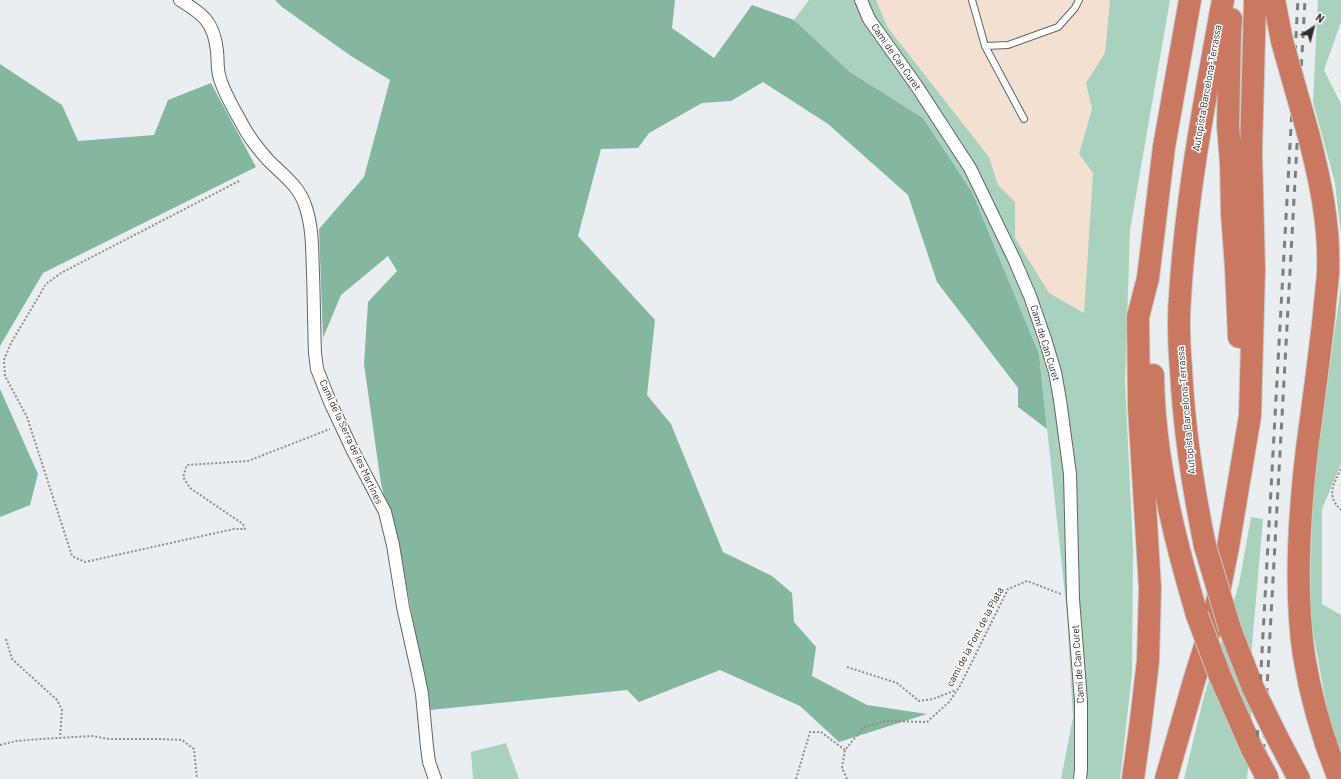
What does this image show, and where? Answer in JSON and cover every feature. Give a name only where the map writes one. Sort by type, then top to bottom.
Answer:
[{"type":"highway","points":[[1133,779],[1148,661],[1150,588],[1139,407],[1138,317],[1148,278],[1164,147],[1190,0]]},
{"type":"highway","name":"Autopista Barcelona-Terrassa","points":[[1223,0],[1198,135],[1190,191],[1180,297],[1179,343],[1183,398],[1192,482],[1205,546],[1230,629],[1253,688],[1299,779]]},
{"type":"highway","points":[[1234,0],[1230,30],[1228,126],[1239,333],[1240,380],[1238,484]]},
{"type":"highway","points":[[1166,779],[1214,617],[1228,547],[1250,416],[1254,270],[1251,145],[1255,0]]},
{"type":"highway","points":[[1274,0],[1282,41],[1308,133],[1324,202],[1327,233],[1328,272],[1302,498],[1299,580],[1304,656],[1321,729],[1339,779]]},
{"type":"highway","points":[[1148,278],[1152,317],[1153,386],[1158,442],[1173,531],[1197,615],[1220,676],[1252,749],[1268,779]]},
{"type":"street","name":"Camí de la Serra de les Martines","points":[[180,0],[198,11],[206,19],[212,29],[215,39],[222,84],[243,126],[269,160],[300,192],[305,204],[311,228],[315,353],[317,369],[341,424],[385,512],[403,607],[422,694],[429,762],[435,779]]},
{"type":"street","name":"Camí de Can Curet","points":[[861,0],[869,19],[916,85],[970,168],[1014,259],[1030,296],[1055,372],[1070,474],[1073,599],[1081,701],[1080,779]]},
{"type":"lane","points":[[972,0],[985,46],[1024,119]]},
{"type":"lane","points":[[985,46],[1008,45],[1058,27],[1075,8],[1079,0]]},
{"type":"path","points":[[239,181],[61,273],[46,284],[12,343],[4,360],[4,376],[27,417],[72,556],[85,562],[234,529],[245,529],[243,524],[190,488],[183,477],[187,464],[248,461],[341,424]]},
{"type":"path","points":[[1341,469],[1332,492],[1335,504],[1341,510]]},
{"type":"path","name":"camí de la Font de la Plata","points":[[845,750],[864,727],[885,721],[927,722],[949,702],[958,689],[1008,589],[1027,581],[1073,599]]},
{"type":"path","points":[[6,639],[12,659],[57,700],[62,710],[60,738]]},
{"type":"path","points":[[847,667],[897,683],[919,701],[933,699],[958,689]]},
{"type":"path","points":[[796,779],[810,732],[821,732],[845,750],[842,768],[847,779]]},
{"type":"path","points":[[0,745],[16,741],[92,736],[109,739],[182,740],[194,750],[197,779]]},
{"type":"shaded area","points":[[876,0],[1110,0],[1105,53],[1086,83],[1092,109],[1079,154],[1093,173],[1084,313],[1049,293],[1014,238],[1015,202],[998,185],[989,157],[887,28]]},
{"type":"green space","points":[[275,0],[675,0],[672,28],[714,58],[752,5],[794,20],[850,72],[923,118],[972,192],[1039,354],[1047,429],[1018,407],[1018,388],[937,282],[908,195],[828,124],[763,82],[731,101],[702,103],[649,133],[638,148],[601,149],[578,236],[655,320],[647,395],[671,424],[723,552],[772,576],[792,593],[794,622],[816,647],[812,676],[867,705],[927,714],[839,742],[800,706],[720,670],[639,702],[627,690],[430,710],[405,578],[381,484],[364,364],[368,302],[397,271],[388,256],[341,295],[323,338],[319,229],[364,177],[390,80],[351,56],[282,7]]},
{"type":"green space","points":[[809,0],[876,0],[888,28],[989,157],[998,185],[1015,202],[1015,238],[1049,293],[1084,313],[1093,173],[1079,154],[1092,109],[1086,83],[1105,53],[1110,0],[1170,0],[1130,230],[1125,382],[1133,549],[1132,674],[1120,779],[1061,779],[1073,717],[1067,613],[1039,354],[972,192],[923,118],[850,72],[794,20]]},
{"type":"green space","points":[[1318,0],[1341,0],[1341,22],[1324,70],[1341,104],[1341,235],[1335,183],[1313,102]]},
{"type":"green space","points":[[0,64],[62,105],[78,141],[154,135],[168,100],[211,83],[256,167],[43,273],[0,346]]},
{"type":"green space","points":[[1341,285],[1341,464],[1322,509],[1322,604],[1341,615],[1341,758],[1332,735],[1310,616],[1312,497]]},
{"type":"green space","points":[[0,389],[38,474],[30,505],[0,517]]},
{"type":"green space","points":[[1251,517],[1263,519],[1252,645],[1251,735],[1247,779],[1184,779],[1204,696],[1239,584]]},
{"type":"green space","points":[[506,743],[519,779],[473,779],[471,752]]},
{"type":"railway","points":[[1255,779],[1298,0]]},
{"type":"railway","points":[[1262,779],[1305,0]]}]
